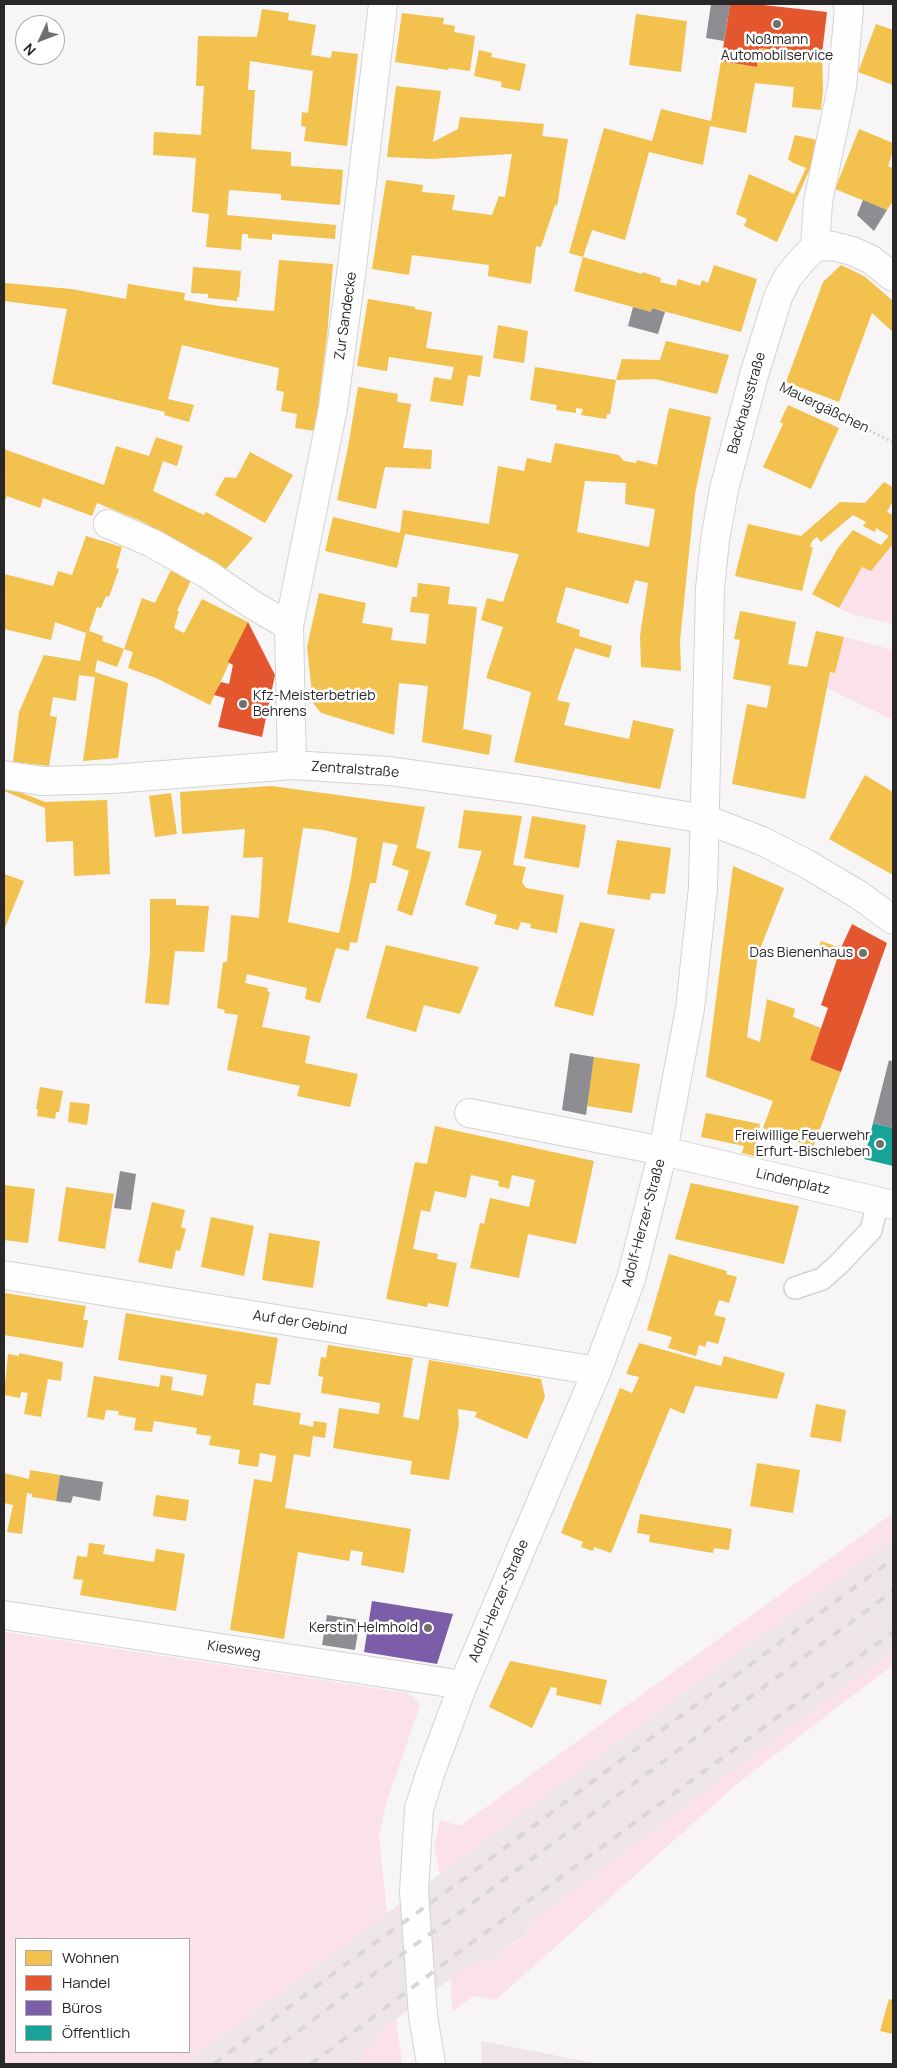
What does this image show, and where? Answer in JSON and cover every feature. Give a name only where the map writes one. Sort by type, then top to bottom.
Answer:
[{"type":"street","name":"Zur Sandecke","points":[[292,765],[289,626],[333,408],[352,267],[383,4]]},
{"type":"street","points":[[848,4],[842,86],[818,202],[815,247],[833,246],[852,251],[870,259],[893,277]]},
{"type":"street","name":"Backhausstraße","points":[[705,819],[710,589],[715,540],[724,489],[754,375],[778,297],[788,277],[815,247]]},
{"type":"street","points":[[108,524],[160,547],[289,626]]},
{"type":"street","name":"Zentralstraße","points":[[17,782],[112,779],[292,765],[389,771],[534,791],[705,819]]},
{"type":"street","points":[[705,819],[762,841],[807,864],[859,895],[893,920]]},
{"type":"street","name":"Adolf-Herzer-Straße","points":[[431,2064],[423,2016],[414,1891],[420,1809],[430,1774],[463,1685],[597,1371],[631,1278],[663,1151],[690,1009],[703,888],[705,819]]},
{"type":"street","name":"Adolf-Herzer-Straße","points":[[469,1113],[663,1151]]},
{"type":"street","name":"Lindenplatz","points":[[663,1151],[886,1203]]},
{"type":"street","name":"Auf der Gebind","points":[[4,1275],[597,1371]]},
{"type":"street","name":"Kiesweg","points":[[4,1615],[463,1685]]},
{"type":"lane","points":[[795,1288],[822,1279],[839,1264],[871,1230],[886,1203]]},
{"type":"path","name":"Mauergäßchen","points":[[754,375],[893,442]]},
{"type":"shaded area","points":[[893,544],[893,624],[851,614],[839,608],[862,567],[871,571]]},
{"type":"shaded area","points":[[844,637],[893,650],[893,720],[827,688],[830,672],[835,673]]},
{"type":"shaded area","points":[[893,1513],[893,1538],[440,1874],[434,1849],[440,1820],[460,1826]]},
{"type":"shaded area","points":[[893,1538],[893,1651],[529,1924],[527,1933],[493,1959],[468,1966],[384,2028],[376,2041],[363,2051],[365,2054],[357,2061],[354,2060],[348,2064],[184,2064]]},
{"type":"shaded area","points":[[4,1632],[409,1693],[420,1705],[386,1804],[379,1837],[387,1914],[184,2064],[4,2064]]},
{"type":"shaded area","points":[[893,1651],[893,1665],[738,1783],[496,2000],[474,1996],[452,2012],[451,1978],[468,1966],[493,1959],[527,1934],[529,1924]]},
{"type":"shaded area","points":[[396,2019],[402,2064],[348,2064],[354,2060],[357,2061],[365,2054],[363,2051],[376,2041],[384,2028]]},
{"type":"shaded area","points":[[481,2041],[599,2064],[482,2064]]},
{"type":"building: Wohnen","points":[[262,9],[289,13],[288,20],[316,25],[311,55],[331,58],[332,51],[358,54],[347,146],[304,141],[306,127],[301,126],[302,112],[308,113],[313,71],[250,61],[248,90],[255,90],[251,149],[291,152],[291,166],[343,170],[340,205],[281,200],[281,194],[229,190],[227,215],[336,225],[335,239],[272,234],[272,240],[248,238],[248,234],[242,234],[241,250],[206,247],[209,214],[192,212],[196,158],[153,155],[154,132],[201,135],[204,86],[196,86],[198,36],[257,37]]},
{"type":"building: Wohnen","points":[[402,13],[444,18],[443,24],[455,26],[454,32],[475,36],[470,71],[449,68],[448,70],[395,62]]},
{"type":"building: Wohnen","points":[[636,14],[687,21],[681,72],[629,65]]},
{"type":"building: Wohnen","points":[[876,24],[893,30],[893,85],[858,72]]},
{"type":"building: Wohnen","points":[[759,48],[822,54],[823,90],[821,110],[792,107],[794,87],[755,83],[746,133],[710,126],[703,165],[649,152],[625,240],[592,230],[583,257],[569,253],[604,128],[652,141],[661,109],[711,121],[721,61],[757,67]]},
{"type":"building: Wohnen","points":[[479,50],[492,53],[491,57],[526,64],[520,91],[501,87],[502,82],[474,76]]},
{"type":"building: Wohnen","points":[[396,86],[441,91],[433,142],[458,129],[460,117],[544,124],[542,136],[568,139],[557,206],[555,205],[541,247],[536,246],[531,284],[488,276],[489,265],[412,255],[409,275],[372,269],[386,180],[423,185],[422,192],[455,195],[452,210],[492,215],[499,196],[505,197],[512,154],[431,159],[387,157]]},
{"type":"building: Wohnen","points":[[859,129],[893,143],[893,152],[888,166],[893,168],[893,201],[887,210],[835,189]]},
{"type":"building: Wohnen","points":[[795,135],[817,140],[810,169],[777,242],[744,226],[747,219],[736,214],[749,174],[794,194],[806,168],[788,159]]},
{"type":"building: Wohnen","points":[[583,257],[642,274],[642,272],[661,278],[660,282],[676,286],[678,279],[700,286],[702,280],[708,283],[714,265],[757,279],[741,332],[652,308],[651,312],[574,291]]},
{"type":"building: Wohnen","points":[[279,260],[333,264],[327,336],[315,431],[295,428],[297,414],[281,411],[284,392],[276,390],[279,368],[182,345],[168,399],[194,405],[189,422],[164,415],[165,412],[52,384],[67,309],[4,301],[5,283],[71,289],[126,299],[128,284],[185,293],[184,300],[219,306],[274,311]]},
{"type":"building: Wohnen","points":[[841,265],[864,276],[893,301],[893,332],[872,313],[839,402],[786,382],[823,282]]},
{"type":"building: Wohnen","points":[[193,267],[241,271],[237,301],[208,298],[208,294],[191,293]]},
{"type":"building: Wohnen","points":[[368,299],[415,307],[415,309],[432,312],[426,348],[483,356],[480,377],[468,375],[463,406],[430,401],[434,377],[451,380],[454,367],[389,357],[387,371],[357,366]]},
{"type":"building: Wohnen","points":[[498,325],[528,331],[524,363],[493,358]]},
{"type":"building: Wohnen","points":[[666,341],[729,355],[717,394],[655,379],[616,380],[622,359],[660,360]]},
{"type":"building: Wohnen","points":[[535,367],[616,380],[610,414],[607,414],[606,419],[581,415],[583,409],[576,408],[576,413],[556,410],[557,405],[530,400]]},
{"type":"building: Wohnen","points":[[358,387],[398,394],[397,402],[411,404],[403,448],[432,450],[431,469],[385,467],[376,509],[337,500]]},
{"type":"building: Wohnen","points":[[788,405],[839,428],[811,489],[763,467],[783,424],[780,422]]},
{"type":"building: Wohnen","points":[[669,408],[711,417],[695,494],[680,641],[681,671],[641,667],[640,636],[648,583],[635,580],[628,604],[566,587],[556,622],[580,630],[579,636],[612,646],[609,658],[575,648],[557,700],[570,703],[564,725],[629,739],[633,720],[674,729],[660,789],[514,762],[531,692],[486,678],[503,627],[481,620],[487,598],[503,602],[519,554],[405,534],[397,568],[325,551],[333,517],[400,533],[403,510],[489,524],[498,466],[524,471],[527,458],[551,463],[555,443],[619,455],[624,461],[636,463],[637,460],[657,465]],"holes":[[[585,481],[626,483],[625,504],[655,509],[649,547],[577,532]]]},
{"type":"building: Wohnen","points":[[156,437],[183,446],[177,466],[163,461],[153,491],[204,515],[206,512],[253,538],[226,569],[141,521],[97,503],[92,516],[43,498],[40,508],[7,496],[4,503],[4,449],[104,485],[116,446],[149,456]]},
{"type":"building: Wohnen","points":[[250,452],[293,475],[265,523],[215,495],[225,477],[236,478]]},
{"type":"building: Wohnen","points":[[884,482],[893,487],[893,501],[887,512],[893,515],[893,544],[871,571],[862,567],[839,608],[812,594],[838,548],[853,530],[881,545],[889,536],[876,528],[875,532],[863,526],[866,522],[853,515],[821,542],[817,537],[812,541],[810,547],[813,547],[802,591],[735,576],[748,524],[801,536],[840,502],[865,503]]},
{"type":"building: Wohnen","points":[[86,536],[122,547],[116,568],[119,569],[109,597],[106,596],[101,608],[97,607],[89,631],[103,636],[102,641],[124,649],[117,667],[97,660],[95,672],[128,683],[118,758],[83,761],[95,677],[79,675],[76,701],[53,697],[50,716],[57,717],[49,766],[13,762],[19,712],[44,655],[80,661],[86,633],[55,622],[51,640],[4,629],[4,574],[53,586],[58,571],[72,575]]},
{"type":"building: Wohnen","points":[[172,568],[192,578],[177,611],[179,611],[174,628],[184,633],[202,599],[248,622],[210,705],[156,678],[128,668],[133,652],[124,649],[142,598],[155,603]]},
{"type":"building: Wohnen","points":[[418,583],[450,587],[448,604],[477,607],[463,729],[492,735],[489,755],[422,742],[428,686],[399,683],[394,735],[321,713],[313,703],[307,647],[319,593],[366,603],[362,623],[393,628],[391,640],[426,644],[429,614],[410,612],[412,597],[417,597]]},
{"type":"building: Wohnen","points":[[740,611],[796,622],[788,664],[807,667],[816,631],[844,637],[835,673],[830,672],[805,799],[732,784],[747,704],[767,708],[771,686],[733,679],[740,640],[734,639]]},
{"type":"building: Wohnen","points":[[865,775],[893,792],[893,875],[829,839]]},
{"type":"building: Wohnen","points":[[4,786],[45,802],[107,800],[110,874],[74,876],[73,841],[46,842],[45,808],[4,791]]},
{"type":"building: Wohnen","points":[[272,786],[425,807],[416,848],[431,852],[412,916],[397,910],[409,871],[392,865],[398,845],[383,842],[376,883],[370,883],[357,943],[350,942],[349,951],[336,948],[320,1003],[305,999],[307,988],[247,974],[245,983],[268,988],[267,991],[270,992],[262,1027],[310,1036],[305,1063],[358,1074],[350,1107],[297,1096],[300,1086],[227,1070],[238,1015],[224,1013],[225,1010],[217,1008],[223,962],[227,962],[231,915],[259,918],[263,857],[243,858],[245,829],[182,834],[180,792]],"holes":[[[303,828],[324,830],[357,838],[351,878],[339,933],[288,922]]]},
{"type":"building: Wohnen","points":[[171,793],[177,834],[155,837],[149,796]]},
{"type":"building: Wohnen","points":[[464,810],[522,816],[513,865],[526,867],[522,882],[526,888],[564,895],[557,933],[530,928],[531,924],[521,922],[518,930],[494,924],[497,915],[465,905],[482,851],[458,848]]},
{"type":"building: Wohnen","points":[[532,816],[586,825],[579,868],[524,858]]},
{"type":"building: Wohnen","points":[[617,840],[671,848],[665,894],[651,893],[650,900],[607,894]]},
{"type":"building: Wohnen","points":[[733,866],[784,888],[758,954],[747,1037],[760,1042],[767,999],[795,1009],[793,1017],[821,1028],[810,1060],[841,1072],[813,1148],[763,1128],[773,1101],[706,1077]]},
{"type":"building: Wohnen","points":[[4,874],[24,881],[4,930]]},
{"type":"building: Wohnen","points":[[150,899],[176,899],[176,905],[209,906],[204,952],[175,951],[169,1005],[145,1003],[150,953]]},
{"type":"building: Wohnen","points":[[580,922],[615,929],[593,1016],[554,1006]]},
{"type":"building: Wohnen","points":[[821,941],[841,948],[837,961],[817,953]]},
{"type":"building: Wohnen","points":[[386,945],[479,967],[460,1014],[424,1005],[416,1032],[366,1018]]},
{"type":"building: Wohnen","points":[[594,1057],[640,1064],[632,1113],[587,1106]]},
{"type":"building: Wohnen","points":[[40,1087],[63,1091],[59,1112],[56,1112],[55,1119],[37,1116],[38,1109],[36,1109]]},
{"type":"building: Wohnen","points":[[70,1102],[90,1104],[87,1125],[68,1122]]},
{"type":"building: Wohnen","points":[[706,1113],[760,1124],[754,1156],[742,1153],[744,1146],[701,1137]]},
{"type":"building: Wohnen","points":[[435,1126],[594,1161],[576,1244],[528,1234],[519,1278],[470,1268],[480,1223],[484,1224],[490,1198],[529,1207],[535,1180],[512,1175],[509,1189],[498,1186],[499,1181],[471,1175],[466,1198],[435,1191],[430,1212],[421,1210],[413,1249],[438,1254],[437,1259],[457,1263],[448,1307],[428,1303],[427,1307],[386,1299],[415,1162],[427,1164]]},
{"type":"building: Wohnen","points":[[691,1183],[799,1206],[784,1264],[675,1239]]},
{"type":"building: Wohnen","points":[[4,1185],[35,1189],[28,1243],[4,1240]]},
{"type":"building: Wohnen","points":[[66,1187],[114,1194],[105,1249],[58,1241]]},
{"type":"building: Wohnen","points":[[152,1202],[185,1210],[181,1227],[186,1229],[180,1251],[176,1250],[172,1269],[138,1262]]},
{"type":"building: Wohnen","points":[[211,1217],[254,1226],[244,1276],[201,1267]]},
{"type":"building: Wohnen","points":[[269,1233],[320,1241],[313,1288],[262,1280]]},
{"type":"building: Wohnen","points":[[669,1254],[727,1271],[726,1274],[737,1277],[729,1303],[719,1300],[714,1315],[726,1318],[718,1344],[707,1341],[705,1347],[699,1345],[696,1356],[668,1348],[672,1337],[647,1330]]},
{"type":"building: Wohnen","points":[[5,1293],[86,1306],[83,1320],[88,1320],[83,1348],[4,1335]]},
{"type":"building: Wohnen","points":[[126,1313],[278,1338],[270,1385],[256,1383],[253,1405],[301,1413],[299,1424],[313,1427],[314,1421],[327,1423],[325,1438],[313,1436],[310,1457],[294,1454],[285,1508],[411,1529],[404,1573],[361,1565],[363,1552],[351,1550],[349,1561],[298,1552],[284,1639],[230,1630],[254,1479],[272,1482],[276,1456],[260,1453],[258,1467],[238,1464],[240,1450],[209,1445],[211,1436],[196,1434],[197,1428],[154,1421],[152,1432],[134,1430],[136,1418],[118,1415],[119,1411],[106,1410],[104,1420],[87,1417],[94,1376],[159,1387],[161,1375],[173,1377],[171,1390],[203,1396],[207,1375],[118,1360]]},
{"type":"building: Wohnen","points":[[639,1343],[721,1366],[724,1356],[785,1373],[777,1399],[695,1386],[684,1414],[670,1408],[611,1553],[594,1547],[593,1551],[581,1547],[583,1542],[561,1533],[620,1388],[632,1393],[639,1377],[626,1374]]},
{"type":"building: Wohnen","points":[[328,1345],[413,1358],[403,1417],[419,1420],[429,1360],[541,1379],[545,1397],[527,1439],[475,1417],[477,1412],[458,1409],[459,1424],[449,1480],[410,1474],[412,1461],[333,1448],[339,1408],[379,1414],[380,1403],[321,1393],[323,1377],[318,1376],[321,1357],[326,1358]]},
{"type":"building: Wohnen","points":[[19,1353],[63,1362],[61,1381],[48,1379],[41,1417],[24,1414],[28,1393],[21,1392],[20,1398],[4,1395],[8,1354],[19,1356]]},
{"type":"building: Wohnen","points":[[816,1404],[846,1410],[841,1442],[810,1437]]},
{"type":"building: Wohnen","points":[[757,1463],[800,1470],[793,1513],[750,1506]]},
{"type":"building: Wohnen","points":[[30,1470],[60,1475],[56,1501],[32,1497],[32,1494],[27,1493],[22,1534],[7,1532],[13,1505],[4,1503],[4,1473],[29,1479]]},
{"type":"building: Wohnen","points":[[156,1495],[189,1500],[186,1521],[153,1516]]},
{"type":"building: Wohnen","points":[[640,1514],[732,1529],[729,1550],[714,1548],[713,1553],[649,1542],[650,1535],[637,1533]]},
{"type":"building: Wohnen","points":[[89,1543],[105,1545],[103,1554],[154,1562],[156,1549],[185,1554],[176,1611],[80,1595],[83,1580],[73,1579],[77,1556],[87,1557]]},
{"type":"building: Wohnen","points":[[510,1661],[607,1680],[601,1705],[556,1695],[557,1688],[551,1687],[532,1728],[489,1707]]},
{"type":"building: Wohnen","points":[[889,1999],[893,2000],[893,2034],[880,2031]]},
{"type":"building: Handel","points":[[730,4],[754,4],[827,12],[822,54],[759,48],[757,67],[721,61]]},
{"type":"building: Handel","points":[[248,622],[275,675],[262,737],[218,727],[225,698],[214,695],[221,682],[229,684],[233,665],[228,662]]},
{"type":"building: Handel","points":[[852,924],[887,943],[841,1072],[810,1060],[828,1008],[821,1005],[841,948]]},
{"type":"building: Büros","points":[[372,1601],[453,1614],[437,1664],[364,1652]]},
{"type":"building: Öffentlich","name":"Freiwillige Feuerwehr Erfurt-Bischleben","points":[[873,1123],[893,1128],[893,1166],[864,1159]]},
{"type":"building: Industrie","points":[[711,4],[730,5],[724,41],[706,38]]},
{"type":"building: Industrie","points":[[863,200],[887,210],[874,231],[857,215]]},
{"type":"building: Industrie","points":[[633,307],[651,312],[652,308],[665,312],[658,334],[628,326]]},
{"type":"building: Industrie","points":[[570,1053],[594,1057],[586,1115],[562,1110]]},
{"type":"building: Industrie","points":[[889,1060],[893,1062],[893,1128],[873,1123]]},
{"type":"building: Industrie","points":[[120,1171],[136,1174],[131,1210],[114,1208]]},
{"type":"building: Industrie","points":[[60,1475],[103,1482],[100,1501],[73,1496],[71,1503],[56,1501]]},
{"type":"building: Industrie","points":[[327,1615],[360,1620],[355,1650],[322,1645]]},
{"type":"railway","points":[[214,2064],[893,1559]]},
{"type":"railway","points":[[255,2064],[367,1979],[893,1591]]},
{"type":"railway","points":[[311,2064],[466,1947],[893,1632]]},
{"type":"place","name":"Noßmann Automobilservice","points":[[777,24]]},
{"type":"place","name":"Kfz-Meisterbetrieb Behrens","points":[[243,704]]},
{"type":"place","name":"Das Bienenhaus","points":[[863,953]]},
{"type":"place","name":"Freiwillige Feuerwehr Erfurt-Bischleben","points":[[880,1144]]},
{"type":"place","name":"Kerstin Helmhold","points":[[428,1628]]}]
